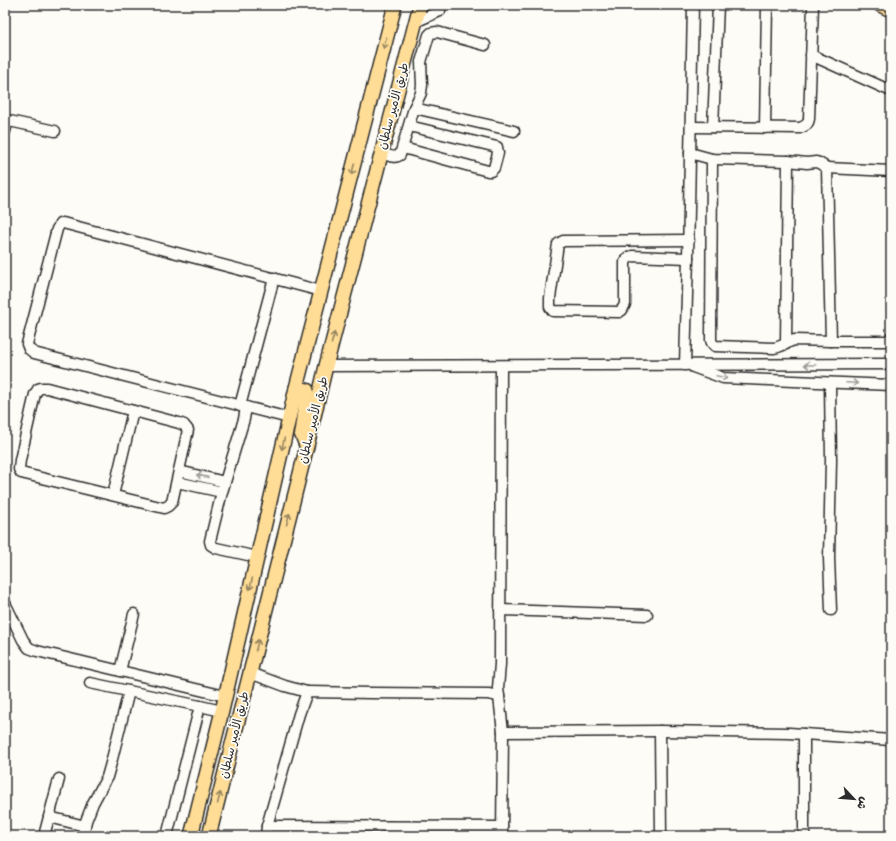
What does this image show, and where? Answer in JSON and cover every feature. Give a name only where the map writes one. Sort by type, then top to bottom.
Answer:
[{"type":"main road","name":"طريق الأمير سلطان","points":[[191,836],[222,711],[296,388],[395,5]]},
{"type":"main road","name":"طريق الأمير سلطان","points":[[209,836],[326,366],[420,5]]},
{"type":"main road","points":[[880,5],[891,10]]},
{"type":"main road","points":[[296,388],[307,390],[301,433],[307,446]]},
{"type":"street","points":[[685,365],[689,240],[693,5]]},
{"type":"street","points":[[713,127],[718,5]]},
{"type":"street","points":[[765,128],[767,5]]},
{"type":"street","points":[[691,127],[800,128],[806,126],[809,119],[813,5]]},
{"type":"street","points":[[415,22],[440,12]]},
{"type":"street","points":[[381,153],[398,157],[403,148],[414,108],[421,93],[421,62],[429,35],[437,32],[485,45]]},
{"type":"street","points":[[811,56],[891,91]]},
{"type":"street","points":[[414,108],[514,131]]},
{"type":"street","points":[[5,131],[6,120],[55,132]]},
{"type":"street","points":[[403,148],[488,171],[492,171],[494,168],[498,153],[497,147],[409,126]]},
{"type":"street","points":[[690,153],[712,159],[816,162],[827,168],[891,171]]},
{"type":"street","points":[[712,159],[711,340],[715,346],[779,348],[792,340],[885,341],[890,340],[891,337]]},
{"type":"street","points":[[786,344],[788,161]]},
{"type":"street","points":[[827,168],[830,341]]},
{"type":"street","points":[[289,418],[34,353],[29,349],[27,344],[57,229],[60,224],[64,223],[321,291]]},
{"type":"street","points":[[688,258],[632,256],[628,258],[625,262],[625,304],[619,312],[554,311],[550,307],[558,244],[563,240],[689,240]]},
{"type":"street","points":[[632,256],[633,240]]},
{"type":"street","points":[[257,557],[216,548],[211,545],[210,541],[274,278]]},
{"type":"street","points":[[326,366],[891,364]]},
{"type":"street","points":[[685,365],[723,378],[891,385]]},
{"type":"street","points":[[307,692],[299,714],[267,831],[502,832],[504,732],[498,688],[500,664],[501,366]]},
{"type":"street","points":[[830,382],[831,460],[829,558],[831,610]]},
{"type":"street","points":[[47,388],[133,411],[179,423],[184,425],[188,430],[172,502],[168,506],[164,508],[21,473],[19,469],[20,460],[35,394],[38,389],[47,388]]},
{"type":"street","points":[[113,495],[133,411]]},
{"type":"street","points":[[179,471],[225,482]]},
{"type":"street","points":[[177,482],[222,492]]},
{"type":"street","points":[[5,603],[23,640],[29,648],[225,696]]},
{"type":"street","points":[[500,610],[647,615]]},
{"type":"street","points":[[120,671],[134,614]]},
{"type":"street","points":[[250,673],[285,686],[307,692],[379,694],[488,694],[499,696]]},
{"type":"street","points":[[90,683],[222,711]]},
{"type":"street","points":[[49,817],[84,831],[93,803],[111,763],[129,691]]},
{"type":"street","points":[[167,836],[200,706]]},
{"type":"street","points":[[504,732],[660,731],[789,733],[891,740]]},
{"type":"street","points":[[660,731],[661,836]]},
{"type":"street","points":[[804,734],[804,836]]},
{"type":"street","points":[[44,836],[58,779]]}]
